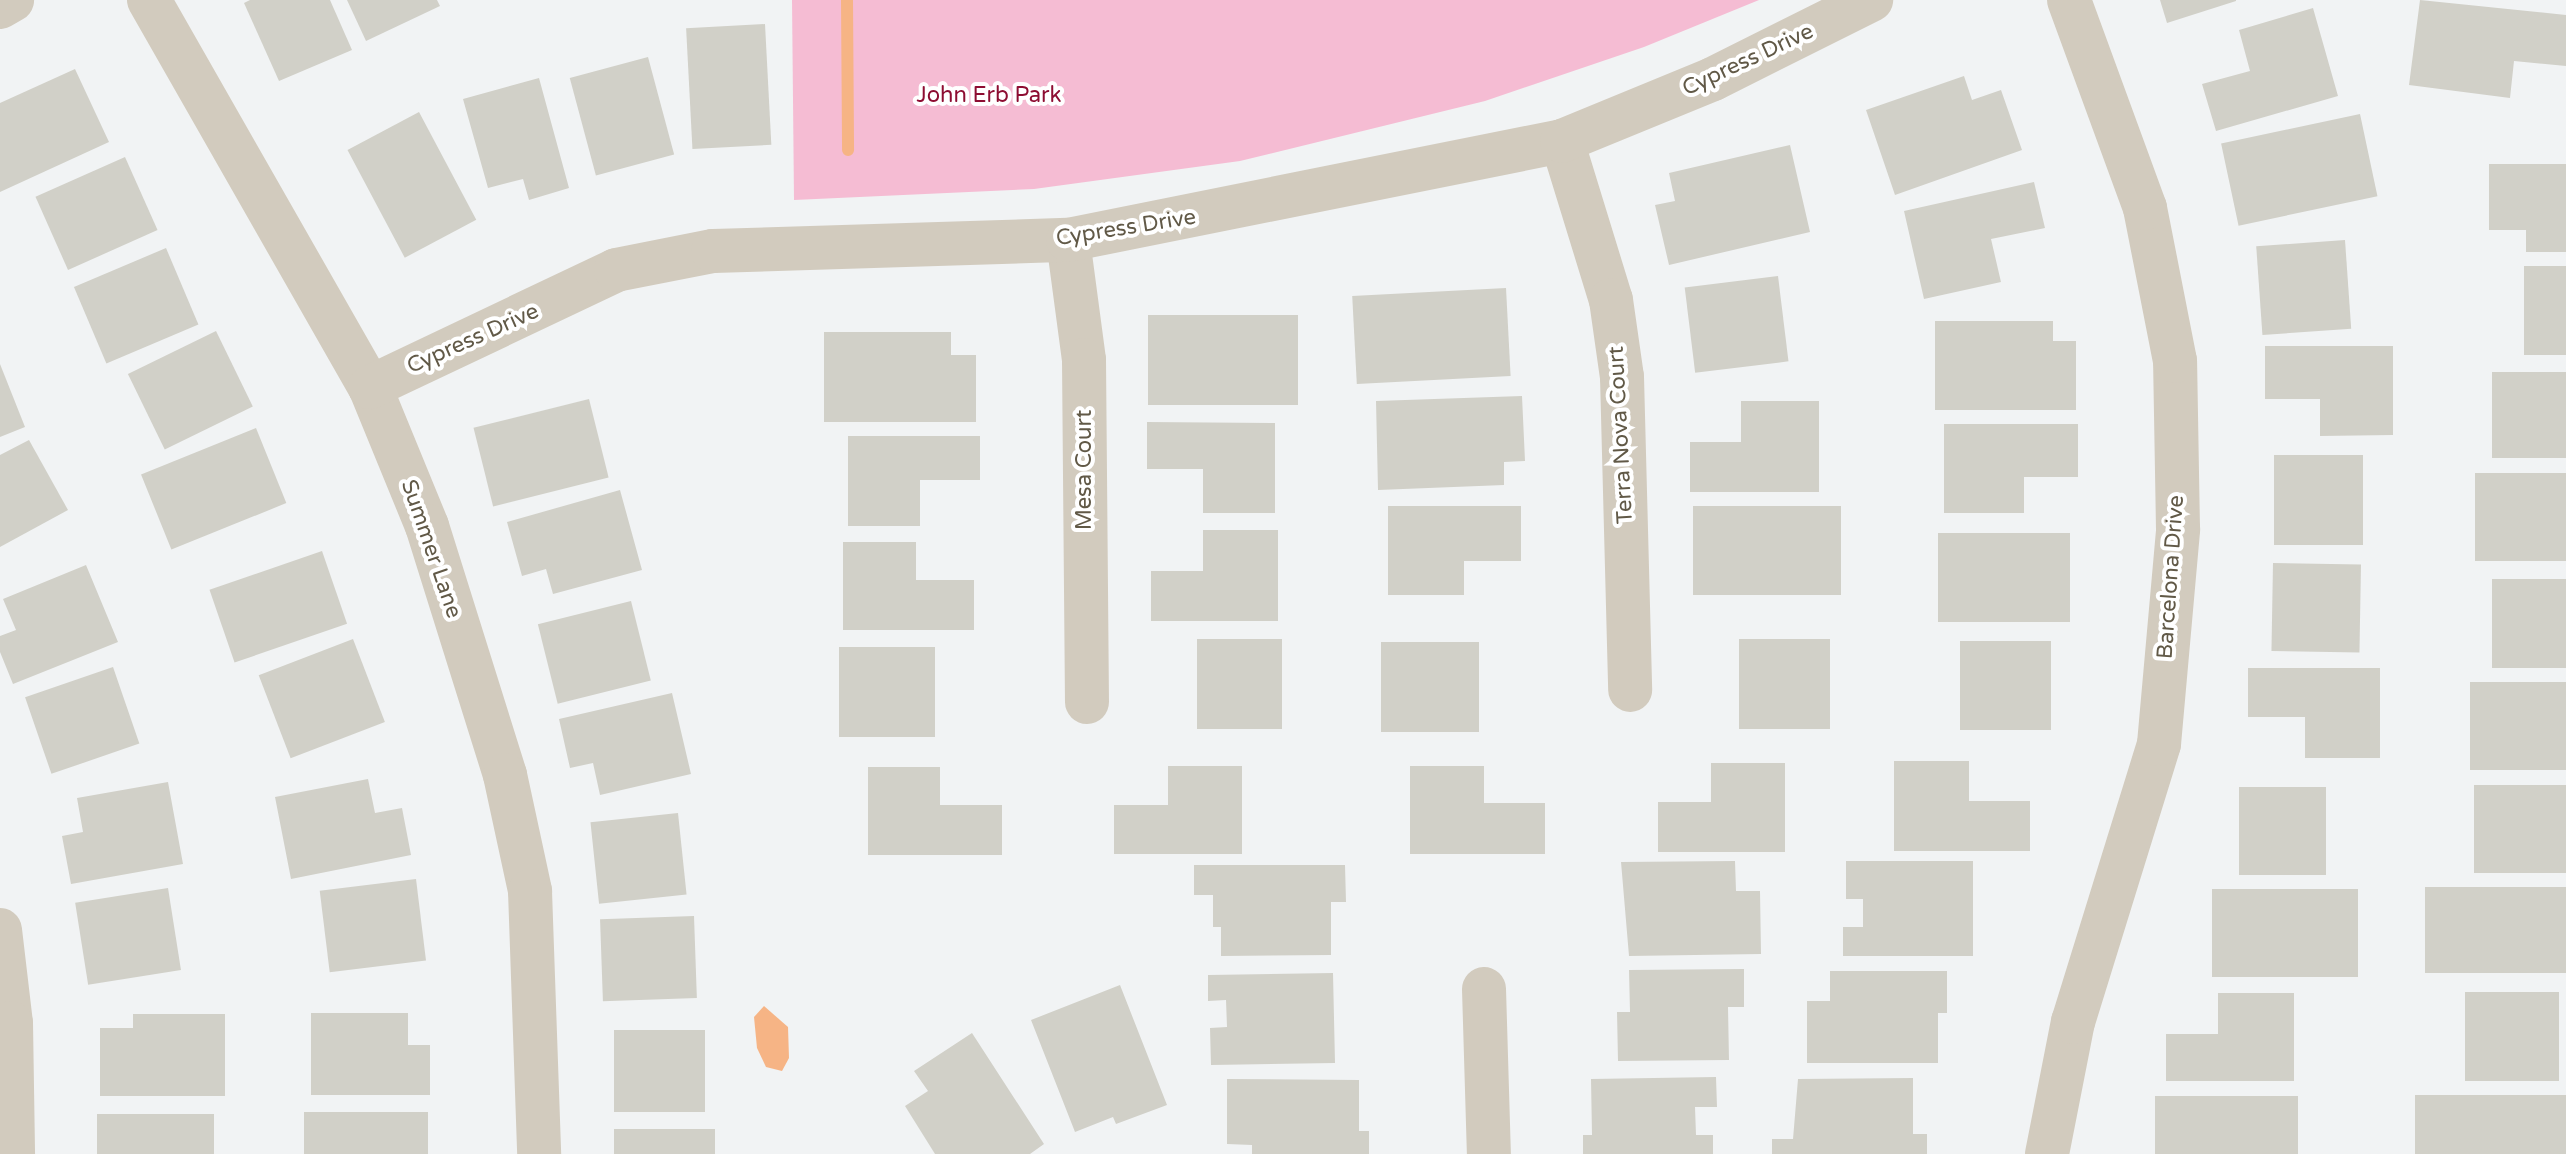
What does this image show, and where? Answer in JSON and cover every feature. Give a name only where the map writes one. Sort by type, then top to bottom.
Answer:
[{"type":"street","points":[[0,7],[12,0]]},
{"type":"street","name":"Summer Lane","points":[[149,0],[370,387],[427,526],[505,775],[530,891],[539,1154]]},
{"type":"street","name":"Cypress Drive","points":[[370,387],[616,270],[713,251],[1068,240],[1562,141],[1713,79],[1871,0]]},
{"type":"street","name":"Barcelona Drive","points":[[2047,1154],[2073,1022],[2159,744],[2178,529],[2175,361],[2145,208],[2069,0]]},
{"type":"street","name":"Terra Nova Court","points":[[1562,141],[1611,300],[1622,377],[1630,690]]},
{"type":"street","name":"Mesa Court","points":[[1068,240],[1084,360],[1087,702]]},
{"type":"street","points":[[0,930],[11,1023],[13,1154]]},
{"type":"street","points":[[1484,989],[1489,1154]]},
{"type":"green space","name":"John Erb Park","points":[[792,0],[1759,0],[1644,47],[1485,101],[1240,161],[1034,189],[794,200]]},
{"type":"shaded area","points":[[764,1006],[788,1027],[789,1058],[782,1071],[766,1067],[757,1048],[754,1017]]},
{"type":"building","points":[[250,0],[330,0],[352,50],[279,81],[244,3]]},
{"type":"building","points":[[347,0],[437,0],[440,6],[366,41]]},
{"type":"building","points":[[2160,0],[2236,0],[2236,1],[2167,23]]},
{"type":"building","points":[[2420,0],[2566,15],[2566,66],[2514,61],[2510,98],[2409,85]]},
{"type":"building","points":[[2313,8],[2338,96],[2216,131],[2202,84],[2250,71],[2239,30]]},
{"type":"building","points":[[765,24],[771,145],[692,149],[686,28]]},
{"type":"building","points":[[648,57],[674,155],[596,176],[570,78]]},
{"type":"building","points":[[75,69],[109,142],[0,192],[0,103]]},
{"type":"building","points":[[1964,76],[1972,100],[2001,90],[2022,150],[1895,195],[1866,110]]},
{"type":"building","points":[[539,78],[569,188],[529,200],[523,179],[488,188],[463,99]]},
{"type":"building","points":[[419,112],[476,220],[405,258],[347,150]]},
{"type":"building","points":[[2360,114],[2377,196],[2239,226],[2221,144]]},
{"type":"building","points":[[1790,145],[1810,232],[1669,265],[1655,205],[1675,201],[1669,173]]},
{"type":"building","points":[[125,157],[158,230],[68,270],[35,197]]},
{"type":"building","points":[[2489,164],[2566,164],[2566,252],[2526,252],[2526,230],[2489,230]]},
{"type":"building","points":[[2034,182],[2045,228],[1991,239],[2001,282],[1924,299],[1904,211]]},
{"type":"building","points":[[2345,240],[2351,329],[2262,335],[2256,246]]},
{"type":"building","points":[[166,248],[198,324],[106,363],[74,287]]},
{"type":"building","points":[[2524,266],[2566,266],[2566,355],[2524,355]]},
{"type":"building","points":[[1778,276],[1788,361],[1695,373],[1685,287]]},
{"type":"building","points":[[1506,288],[1511,376],[1357,384],[1352,296]]},
{"type":"building","points":[[1148,315],[1298,315],[1298,405],[1148,405]]},
{"type":"building","points":[[1935,321],[2053,321],[2053,341],[2076,341],[2076,410],[1935,410]]},
{"type":"building","points":[[216,331],[253,406],[165,449],[128,374]]},
{"type":"building","points":[[824,332],[951,332],[951,355],[976,355],[976,422],[824,422]]},
{"type":"building","points":[[2265,346],[2393,346],[2393,435],[2320,436],[2320,399],[2265,399]]},
{"type":"building","points":[[0,364],[25,427],[0,437]]},
{"type":"building","points":[[2492,372],[2566,372],[2566,458],[2492,458]]},
{"type":"building","points":[[1522,396],[1525,461],[1504,462],[1504,485],[1378,490],[1376,401]]},
{"type":"building","points":[[589,399],[609,478],[493,506],[474,428]]},
{"type":"building","points":[[1741,401],[1819,401],[1819,492],[1690,492],[1690,442],[1741,442]]},
{"type":"building","points":[[1147,422],[1275,423],[1275,513],[1203,513],[1203,469],[1147,469]]},
{"type":"building","points":[[1944,424],[2078,424],[2078,477],[2024,477],[2024,513],[1944,513]]},
{"type":"building","points":[[256,428],[286,503],[171,550],[141,474]]},
{"type":"building","points":[[848,436],[980,436],[980,480],[920,480],[920,526],[848,526]]},
{"type":"building","points":[[29,440],[68,510],[0,547],[0,455]]},
{"type":"building","points":[[2274,455],[2363,455],[2363,545],[2274,545]]},
{"type":"building","points":[[2475,473],[2566,473],[2566,561],[2475,561]]},
{"type":"building","points":[[620,490],[642,570],[553,594],[546,569],[522,576],[507,522]]},
{"type":"building","points":[[1388,506],[1521,506],[1521,561],[1464,561],[1464,595],[1388,595]]},
{"type":"building","points":[[1693,506],[1841,506],[1841,595],[1693,595]]},
{"type":"building","points":[[1203,530],[1278,530],[1278,621],[1151,621],[1151,571],[1203,571]]},
{"type":"building","points":[[1938,533],[2070,533],[2070,622],[1938,622]]},
{"type":"building","points":[[843,542],[916,542],[916,580],[974,580],[974,630],[843,630]]},
{"type":"building","points":[[322,551],[347,624],[235,663],[209,590]]},
{"type":"building","points":[[2273,563],[2361,565],[2359,653],[2271,651]]},
{"type":"building","points":[[86,565],[118,642],[13,684],[0,652],[0,636],[16,630],[3,599]]},
{"type":"building","points":[[2492,579],[2566,579],[2566,668],[2492,668]]},
{"type":"building","points":[[631,601],[651,681],[558,704],[538,624]]},
{"type":"building","points":[[353,639],[385,722],[291,758],[259,675]]},
{"type":"building","points":[[1197,639],[1282,639],[1282,729],[1197,729]]},
{"type":"building","points":[[1739,639],[1830,639],[1830,729],[1739,729]]},
{"type":"building","points":[[1960,641],[2051,641],[2051,730],[1960,730]]},
{"type":"building","points":[[1381,642],[1479,642],[1479,732],[1381,732]]},
{"type":"building","points":[[839,647],[935,647],[935,737],[839,737]]},
{"type":"building","points":[[113,667],[139,744],[51,774],[25,697]]},
{"type":"building","points":[[2248,668],[2380,668],[2380,758],[2305,758],[2305,717],[2248,717]]},
{"type":"building","points":[[2470,682],[2566,682],[2566,770],[2470,770]]},
{"type":"building","points":[[672,693],[691,774],[600,795],[593,763],[570,768],[559,719]]},
{"type":"building","points":[[1894,761],[1969,761],[1969,801],[2030,801],[2030,851],[1894,851]]},
{"type":"building","points":[[1711,763],[1785,763],[1785,852],[1658,852],[1658,802],[1711,802]]},
{"type":"building","points":[[1168,766],[1242,766],[1242,854],[1114,854],[1114,805],[1168,805]]},
{"type":"building","points":[[1410,766],[1484,766],[1484,803],[1545,803],[1545,854],[1410,854]]},
{"type":"building","points":[[868,767],[940,767],[940,805],[1002,805],[1002,855],[868,855]]},
{"type":"building","points":[[368,779],[375,813],[402,808],[411,855],[291,879],[275,797]]},
{"type":"building","points":[[168,782],[183,864],[71,884],[62,836],[83,832],[77,798]]},
{"type":"building","points":[[2474,785],[2566,785],[2566,873],[2474,873]]},
{"type":"building","points":[[2239,787],[2326,787],[2326,875],[2239,875]]},
{"type":"building","points":[[678,813],[687,895],[599,904],[590,822]]},
{"type":"building","points":[[1735,861],[1736,891],[1760,891],[1761,954],[1629,956],[1621,862]]},
{"type":"building","points":[[1846,861],[1973,861],[1973,956],[1843,956],[1843,927],[1863,927],[1863,899],[1846,899]]},
{"type":"building","points":[[1194,865],[1345,865],[1346,902],[1331,902],[1331,955],[1221,956],[1221,927],[1213,927],[1213,895],[1194,895]]},
{"type":"building","points":[[416,879],[426,960],[330,972],[320,891]]},
{"type":"building","points":[[2425,887],[2566,887],[2566,973],[2425,973]]},
{"type":"building","points":[[168,888],[181,970],[88,985],[75,903]]},
{"type":"building","points":[[2212,889],[2358,889],[2358,977],[2212,977]]},
{"type":"building","points":[[694,916],[697,998],[603,1001],[600,919]]},
{"type":"building","points":[[1744,969],[1744,1007],[1728,1007],[1729,1060],[1618,1061],[1617,1012],[1630,1012],[1629,970]]},
{"type":"building","points":[[1830,971],[1947,971],[1947,1013],[1938,1013],[1938,1063],[1807,1063],[1807,1001],[1830,1001]]},
{"type":"building","points":[[1333,973],[1335,1063],[1211,1065],[1210,1028],[1227,1027],[1226,1000],[1208,1001],[1208,975]]},
{"type":"building","points":[[1120,985],[1167,1105],[1116,1124],[1113,1117],[1075,1132],[1031,1020]]},
{"type":"building","points":[[2465,992],[2559,992],[2559,1081],[2465,1081]]},
{"type":"building","points":[[2218,993],[2294,993],[2294,1081],[2166,1081],[2166,1034],[2218,1034]]},
{"type":"building","points":[[311,1013],[408,1013],[408,1045],[430,1045],[430,1095],[311,1095]]},
{"type":"building","points":[[133,1014],[225,1014],[225,1096],[100,1096],[100,1028],[133,1028]]},
{"type":"building","points":[[614,1030],[705,1030],[705,1112],[614,1112]]},
{"type":"building","points":[[972,1033],[1044,1144],[1030,1154],[935,1154],[905,1106],[928,1091],[914,1071]]},
{"type":"building","points":[[1716,1077],[1717,1107],[1695,1107],[1696,1135],[1713,1135],[1713,1154],[1583,1154],[1583,1135],[1592,1135],[1591,1079]]},
{"type":"building","points":[[1913,1078],[1913,1134],[1927,1134],[1927,1154],[1772,1154],[1772,1139],[1793,1139],[1798,1079]]},
{"type":"building","points":[[1227,1079],[1359,1080],[1359,1131],[1369,1131],[1369,1154],[1252,1154],[1252,1145],[1227,1144]]},
{"type":"building","points":[[2415,1095],[2566,1095],[2566,1154],[2415,1154]]},
{"type":"building","points":[[2155,1096],[2298,1096],[2298,1154],[2155,1154]]},
{"type":"building","points":[[304,1112],[428,1112],[428,1154],[304,1154]]},
{"type":"building","points":[[97,1114],[214,1114],[214,1154],[97,1154]]},
{"type":"building","points":[[614,1129],[715,1129],[715,1154],[614,1154]]},
{"type":"waterway","points":[[847,0],[848,150]]}]
